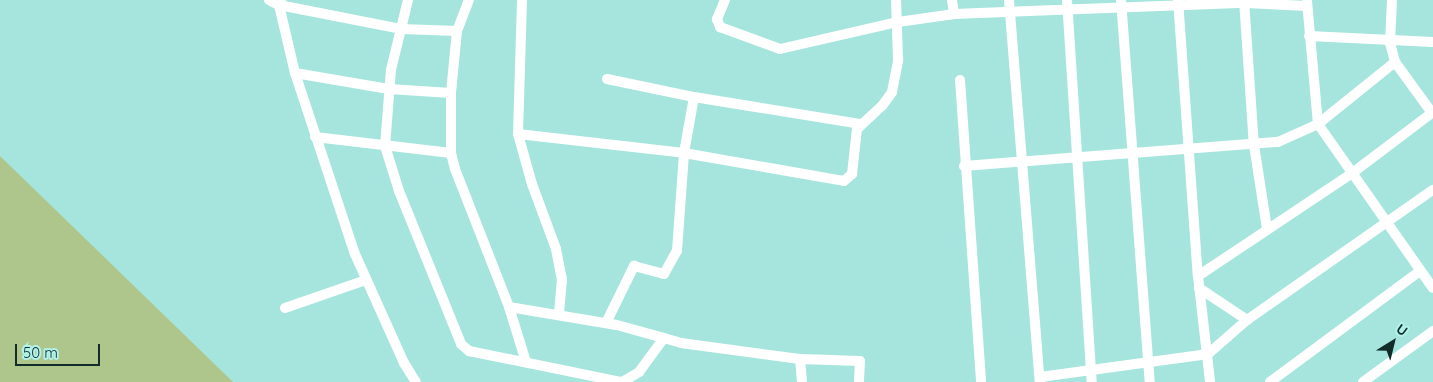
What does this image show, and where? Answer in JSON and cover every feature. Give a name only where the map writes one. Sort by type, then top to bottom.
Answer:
[{"type":"street","points":[[269,0],[401,28],[457,31]]},
{"type":"street","points":[[408,0],[389,89],[385,146],[399,191],[461,344],[470,351],[526,362],[596,380],[625,382],[662,345],[664,338]]},
{"type":"street","points":[[469,0],[457,31],[451,93],[451,153],[509,306],[526,362]]},
{"type":"street","points":[[522,0],[518,134],[532,184],[556,249],[562,279],[559,315]]},
{"type":"street","points":[[725,0],[717,19],[720,27],[780,49],[898,22],[954,14],[1010,14],[1068,5],[1244,2],[1307,3],[1318,124],[1351,174],[1433,288]]},
{"type":"street","points":[[518,134],[684,153],[844,181],[852,174],[854,139],[860,124],[882,106],[892,92],[898,60],[896,0]]},
{"type":"street","points":[[952,0],[954,14]]},
{"type":"street","points":[[1009,0],[1040,380],[1091,370],[1208,354],[1247,320],[1387,224],[1433,190]]},
{"type":"street","points":[[1198,276],[1351,174],[1433,113],[1395,62],[1390,38],[1392,0]]},
{"type":"street","points":[[280,2],[295,73],[315,137],[366,280],[404,363],[416,382]]},
{"type":"street","points":[[1244,2],[1254,145],[1267,229]]},
{"type":"street","points":[[1121,4],[1150,382]]},
{"type":"street","points":[[1178,4],[1199,288],[1210,382]]},
{"type":"street","points":[[1068,5],[1075,157],[1092,382]]},
{"type":"street","points":[[1309,36],[1390,38],[1433,42]]},
{"type":"street","points":[[964,166],[1132,153],[1189,146],[1254,145],[1289,138],[1318,124],[1395,62]]},
{"type":"street","points":[[295,73],[389,89],[451,93]]},
{"type":"street","points":[[607,79],[694,97],[860,124]]},
{"type":"street","points":[[960,80],[964,166],[981,382]]},
{"type":"street","points":[[606,323],[634,266],[664,274],[670,268],[677,251],[684,153],[694,97]]},
{"type":"street","points":[[315,137],[451,153]]},
{"type":"street","points":[[1270,382],[1420,271]]},
{"type":"street","points":[[285,308],[366,280]]},
{"type":"street","points":[[1199,288],[1247,320]]},
{"type":"street","points":[[509,306],[606,323],[681,343],[800,359],[860,362],[859,382]]},
{"type":"street","points":[[1363,382],[1433,331]]},
{"type":"street","points":[[800,359],[802,382]]},
{"type":"green space","points":[[0,156],[233,382],[0,382]]}]
